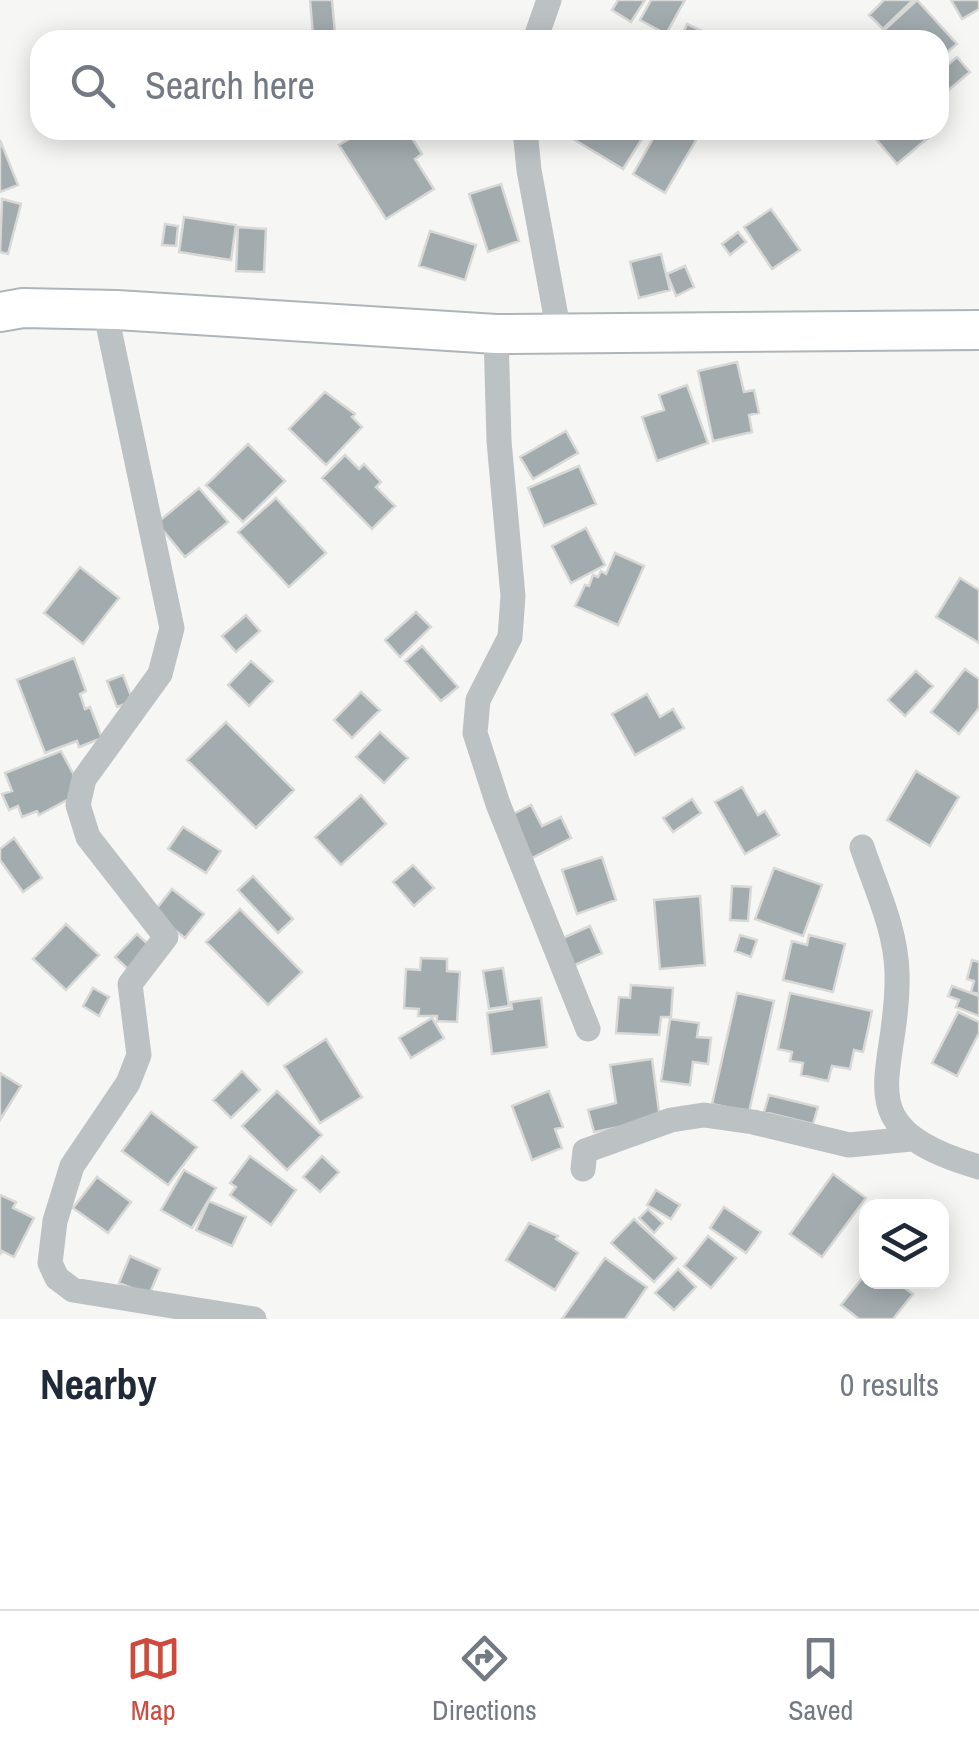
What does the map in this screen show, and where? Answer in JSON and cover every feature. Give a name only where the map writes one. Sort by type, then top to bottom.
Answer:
[{"type":"main road","points":[[0,312],[22,308],[106,310],[496,334],[979,330]]},
{"type":"street","points":[[538,30],[549,0]]},
{"type":"street","points":[[526,140],[559,333]]},
{"type":"street","points":[[106,310],[172,628],[160,674],[84,779],[78,806],[88,837],[166,936],[130,984],[139,1054],[128,1083],[72,1166],[55,1221],[50,1263],[57,1278],[73,1290],[254,1319]]},
{"type":"street","points":[[496,334],[499,441],[513,596],[510,637],[478,700],[474,733],[498,804],[588,1029]]},
{"type":"street","points":[[862,847],[892,930],[898,975],[885,1080],[890,1114],[911,1139],[979,1167]]},
{"type":"street","points":[[583,1169],[585,1152],[671,1120],[704,1115],[753,1122],[850,1145],[911,1139]]},
{"type":"building","points":[[310,0],[332,0],[335,30],[313,30]]},
{"type":"building","points":[[618,0],[645,0],[631,22],[612,10]]},
{"type":"building","points":[[651,0],[685,0],[668,30],[659,30],[640,20]]},
{"type":"building","points":[[884,0],[913,0],[883,29],[869,15]]},
{"type":"building","points":[[917,0],[944,30],[884,30]]},
{"type":"building","points":[[951,0],[979,0],[979,9],[962,19]]},
{"type":"building","points":[[957,57],[970,72],[949,90],[949,64]]},
{"type":"building","points":[[0,140],[18,185],[0,192]]},
{"type":"building","points":[[347,140],[413,140],[422,154],[415,159],[434,189],[386,219],[339,145]]},
{"type":"building","points":[[575,140],[641,140],[623,169]]},
{"type":"building","points":[[652,140],[696,140],[665,193],[633,174]]},
{"type":"building","points":[[877,140],[926,140],[897,164]]},
{"type":"building","points":[[501,184],[519,241],[488,252],[469,194]]},
{"type":"building","points":[[2,199],[21,204],[8,254],[0,252]]},
{"type":"building","points":[[771,209],[800,250],[772,269],[744,227]]},
{"type":"building","points":[[184,217],[236,225],[231,260],[179,252]]},
{"type":"building","points":[[165,224],[178,226],[176,246],[162,245]]},
{"type":"building","points":[[238,227],[266,229],[264,272],[236,271]]},
{"type":"building","points":[[430,231],[476,245],[465,280],[419,266]]},
{"type":"building","points":[[738,232],[746,242],[730,255],[722,244]]},
{"type":"building","points":[[661,254],[670,290],[639,298],[630,262]]},
{"type":"building","points":[[685,266],[694,287],[676,296],[667,274]]},
{"type":"building","points":[[737,362],[744,392],[754,390],[759,413],[749,415],[752,432],[713,441],[698,371]]},
{"type":"building","points":[[687,385],[708,443],[657,461],[642,417],[664,410],[659,395]]},
{"type":"building","points":[[325,392],[355,414],[352,417],[362,427],[326,465],[289,429]]},
{"type":"building","points":[[566,431],[578,453],[533,479],[520,457]]},
{"type":"building","points":[[248,444],[285,481],[243,522],[206,485]]},
{"type":"building","points":[[345,455],[359,469],[364,464],[381,482],[376,487],[395,506],[372,529],[322,478]]},
{"type":"building","points":[[579,466],[596,504],[544,526],[528,488]]},
{"type":"building","points":[[199,488],[228,522],[185,557],[157,523]]},
{"type":"building","points":[[276,498],[326,553],[289,587],[238,532]]},
{"type":"building","points":[[586,528],[605,565],[571,583],[552,546]]},
{"type":"building","points":[[615,553],[644,566],[618,625],[575,606],[593,575],[598,577],[601,571],[606,574]]},
{"type":"building","points":[[80,567],[119,598],[83,644],[44,613]]},
{"type":"building","points":[[960,578],[979,590],[979,643],[936,617]]},
{"type":"building","points":[[416,612],[431,627],[400,657],[385,640]]},
{"type":"building","points":[[246,615],[260,631],[236,652],[222,636]]},
{"type":"building","points":[[422,646],[458,687],[441,701],[405,661]]},
{"type":"building","points":[[74,658],[86,691],[80,694],[85,709],[90,707],[102,738],[79,747],[77,741],[45,753],[17,680]]},
{"type":"building","points":[[251,661],[273,681],[249,706],[228,685]]},
{"type":"building","points":[[965,669],[979,679],[979,708],[959,734],[931,712]]},
{"type":"building","points":[[916,671],[933,686],[905,716],[888,700]]},
{"type":"building","points":[[123,675],[133,701],[117,707],[107,681]]},
{"type":"building","points":[[361,692],[380,710],[352,738],[334,720]]},
{"type":"building","points":[[647,694],[660,717],[673,709],[684,728],[635,755],[612,714]]},
{"type":"building","points":[[226,722],[294,790],[256,828],[187,760]]},
{"type":"building","points":[[380,732],[408,758],[384,783],[356,757]]},
{"type":"building","points":[[61,751],[76,779],[78,794],[39,815],[37,811],[22,817],[18,806],[9,810],[2,794],[12,791],[5,773]]},
{"type":"building","points":[[916,771],[959,797],[930,846],[887,820]]},
{"type":"building","points":[[742,787],[758,815],[765,811],[779,835],[745,854],[715,802]]},
{"type":"building","points":[[361,795],[386,824],[341,865],[315,837]]},
{"type":"building","points":[[692,799],[701,813],[673,832],[663,818]]},
{"type":"building","points":[[531,805],[542,826],[561,817],[571,838],[532,858],[511,815]]},
{"type":"building","points":[[183,827],[221,851],[206,873],[168,849]]},
{"type":"building","points":[[14,838],[42,878],[23,892],[0,860],[0,849]]},
{"type":"building","points":[[602,857],[616,900],[577,914],[562,870]]},
{"type":"building","points":[[413,865],[434,888],[414,906],[393,882]]},
{"type":"building","points":[[774,868],[822,885],[803,936],[755,919]]},
{"type":"building","points":[[253,876],[293,919],[278,933],[238,890]]},
{"type":"building","points":[[732,886],[751,887],[748,921],[730,920]]},
{"type":"building","points":[[172,889],[204,914],[185,938],[153,913]]},
{"type":"building","points":[[700,896],[705,965],[660,969],[654,900]]},
{"type":"building","points":[[240,909],[302,972],[268,1005],[206,942]]},
{"type":"building","points":[[66,924],[99,955],[66,990],[33,959]]},
{"type":"building","points":[[590,926],[602,953],[566,969],[554,942]]},
{"type":"building","points":[[137,934],[150,946],[128,969],[115,957]]},
{"type":"building","points":[[740,935],[757,940],[751,957],[735,951]]},
{"type":"building","points":[[809,935],[845,944],[833,992],[783,980],[792,941],[807,945]]},
{"type":"building","points":[[421,958],[447,959],[447,971],[460,972],[457,1022],[418,1016],[419,1009],[404,1008],[406,969],[420,970]]},
{"type":"building","points":[[972,960],[979,962],[979,994],[971,992],[974,981],[967,979]]},
{"type":"building","points":[[503,968],[509,1006],[489,1009],[483,971]]},
{"type":"building","points":[[631,985],[673,988],[671,1017],[661,1017],[659,1035],[616,1033],[619,997],[630,998]]},
{"type":"building","points":[[952,986],[979,996],[979,1016],[956,1007],[959,1000],[948,996]]},
{"type":"building","points":[[93,988],[109,997],[99,1016],[83,1006]]},
{"type":"building","points":[[737,993],[774,1001],[749,1112],[712,1104]]},
{"type":"building","points":[[790,993],[872,1011],[863,1052],[854,1050],[850,1069],[832,1066],[828,1081],[801,1075],[803,1063],[790,1061],[792,1052],[778,1049]]},
{"type":"building","points":[[541,998],[547,1047],[492,1054],[487,1013],[512,1009],[511,1002]]},
{"type":"building","points":[[958,1012],[979,1022],[979,1033],[957,1076],[932,1063]]},
{"type":"building","points":[[432,1018],[444,1038],[411,1058],[399,1038]]},
{"type":"building","points":[[670,1019],[699,1023],[697,1037],[711,1038],[708,1064],[693,1062],[690,1085],[661,1081]]},
{"type":"building","points":[[326,1039],[362,1097],[320,1123],[284,1066]]},
{"type":"building","points":[[652,1059],[660,1119],[594,1132],[588,1110],[616,1103],[610,1065]]},
{"type":"building","points":[[242,1071],[260,1090],[231,1118],[213,1100]]},
{"type":"building","points":[[0,1073],[21,1086],[0,1120]]},
{"type":"building","points":[[277,1091],[322,1135],[287,1170],[242,1126]]},
{"type":"building","points":[[549,1091],[563,1127],[555,1129],[562,1148],[532,1160],[512,1106]]},
{"type":"building","points":[[769,1095],[818,1107],[813,1124],[764,1112]]},
{"type":"building","points":[[151,1112],[197,1147],[168,1185],[122,1151]]},
{"type":"building","points":[[250,1156],[296,1190],[271,1225],[230,1195],[236,1187],[230,1183]]},
{"type":"building","points":[[322,1156],[339,1172],[320,1192],[303,1177]]},
{"type":"building","points":[[184,1170],[216,1188],[192,1228],[161,1210]]},
{"type":"building","points":[[833,1174],[866,1198],[859,1199],[859,1207],[822,1257],[790,1234]]},
{"type":"building","points":[[97,1177],[131,1202],[108,1233],[73,1208]]},
{"type":"building","points":[[656,1190],[680,1205],[671,1219],[647,1205]]},
{"type":"building","points":[[0,1195],[16,1202],[13,1208],[34,1218],[14,1257],[2,1251],[0,1255]]},
{"type":"building","points":[[209,1201],[246,1217],[232,1246],[196,1230]]},
{"type":"building","points":[[724,1207],[761,1232],[746,1253],[710,1228]]},
{"type":"building","points":[[648,1209],[663,1223],[654,1233],[639,1218]]},
{"type":"building","points":[[634,1219],[676,1258],[654,1282],[611,1243]]},
{"type":"building","points":[[529,1223],[558,1236],[556,1239],[578,1253],[555,1290],[506,1260]]},
{"type":"building","points":[[708,1236],[736,1258],[711,1288],[684,1266]]},
{"type":"building","points":[[130,1256],[160,1269],[149,1295],[119,1283]]},
{"type":"building","points":[[605,1258],[647,1287],[625,1319],[562,1319]]},
{"type":"building","points":[[678,1269],[696,1287],[674,1310],[655,1293]]},
{"type":"building","points":[[859,1282],[859,1289],[906,1289],[913,1294],[893,1319],[859,1319],[841,1305]]}]
